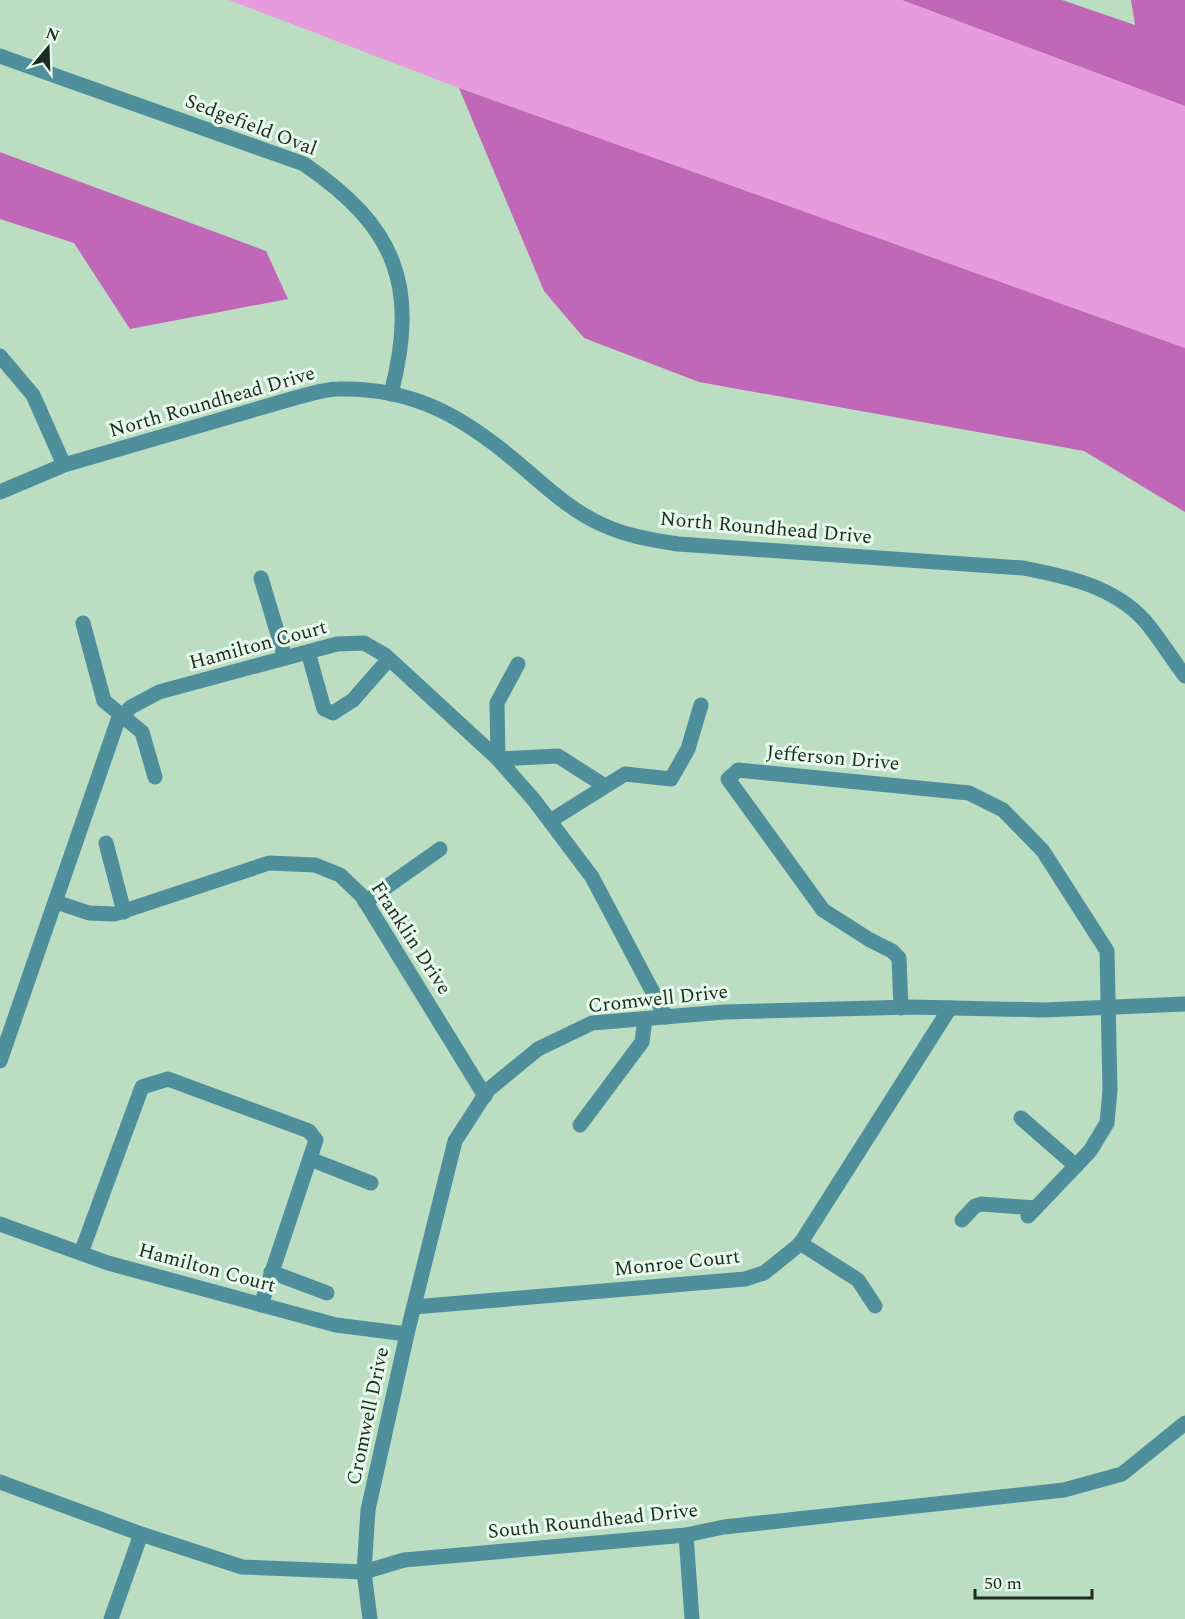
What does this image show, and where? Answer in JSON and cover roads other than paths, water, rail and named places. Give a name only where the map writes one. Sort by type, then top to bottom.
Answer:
[{"type":"street","name":"Sedgefield Oval","points":[[0,56],[304,164],[339,188],[364,213],[385,245],[398,277],[404,314],[402,352],[391,394]]},
{"type":"street","points":[[0,356],[33,395],[64,465]]},
{"type":"street","name":"North Roundhead Drive","points":[[0,492],[64,465],[298,397],[337,389],[391,394],[435,405],[495,443],[562,501],[602,525],[642,538],[678,544],[1023,568],[1068,577],[1107,593],[1142,619],[1185,676]]},
{"type":"street","points":[[261,578],[285,658]]},
{"type":"street","points":[[83,623],[100,693],[104,701],[142,732],[155,777]]},
{"type":"street","name":"Hamilton Court","points":[[0,1061],[118,720],[131,708],[159,692],[337,644],[364,643],[389,659],[498,759],[550,821],[592,877],[666,1017]]},
{"type":"street","points":[[308,652],[324,709],[333,713],[353,700],[389,659]]},
{"type":"street","points":[[518,664],[497,703],[498,759],[558,756],[605,786]]},
{"type":"street","points":[[550,821],[625,774],[671,779],[688,749],[701,705]]},
{"type":"street","name":"Jefferson Drive","points":[[901,1008],[899,958],[892,951],[822,910],[728,779],[738,770],[952,790],[969,793],[1003,810],[1043,851],[1107,951],[1109,1007]]},
{"type":"street","points":[[106,843],[124,912]]},
{"type":"street","points":[[365,902],[440,849]]},
{"type":"street","name":"Franklin Drive","points":[[56,902],[89,913],[115,914],[269,863],[307,864],[340,875],[365,902],[485,1096]]},
{"type":"street","name":"Cromwell Drive","points":[[370,1619],[364,1572],[368,1509],[407,1334],[455,1141],[485,1096],[538,1049],[592,1023],[724,1012],[901,1008],[1044,1011],[1185,1004]]},
{"type":"street","points":[[962,1220],[975,1206],[981,1204],[1032,1212],[1090,1151],[1107,1123],[1110,1090],[1109,1007]]},
{"type":"street","name":"Monroe Court","points":[[414,1307],[745,1279],[764,1273],[800,1244],[950,1008]]},
{"type":"street","points":[[580,1125],[642,1042],[645,1018]]},
{"type":"street","points":[[81,1253],[142,1087],[168,1079],[309,1131],[316,1140],[261,1305]]},
{"type":"street","points":[[1021,1118],[1077,1166]]},
{"type":"street","points":[[310,1159],[370,1183]]},
{"type":"street","name":"Hamilton Court","points":[[0,1224],[81,1253],[261,1305],[336,1325],[407,1334]]},
{"type":"street","points":[[800,1244],[858,1280],[875,1306]]},
{"type":"street","points":[[272,1272],[327,1293]]},
{"type":"street","name":"South Roundhead Drive","points":[[0,1482],[141,1534],[242,1567],[364,1572],[404,1560],[686,1535],[724,1527],[1064,1490],[1122,1474],[1185,1423]]},
{"type":"street","points":[[111,1619],[141,1534]]},
{"type":"street","points":[[686,1535],[692,1619]]}]
